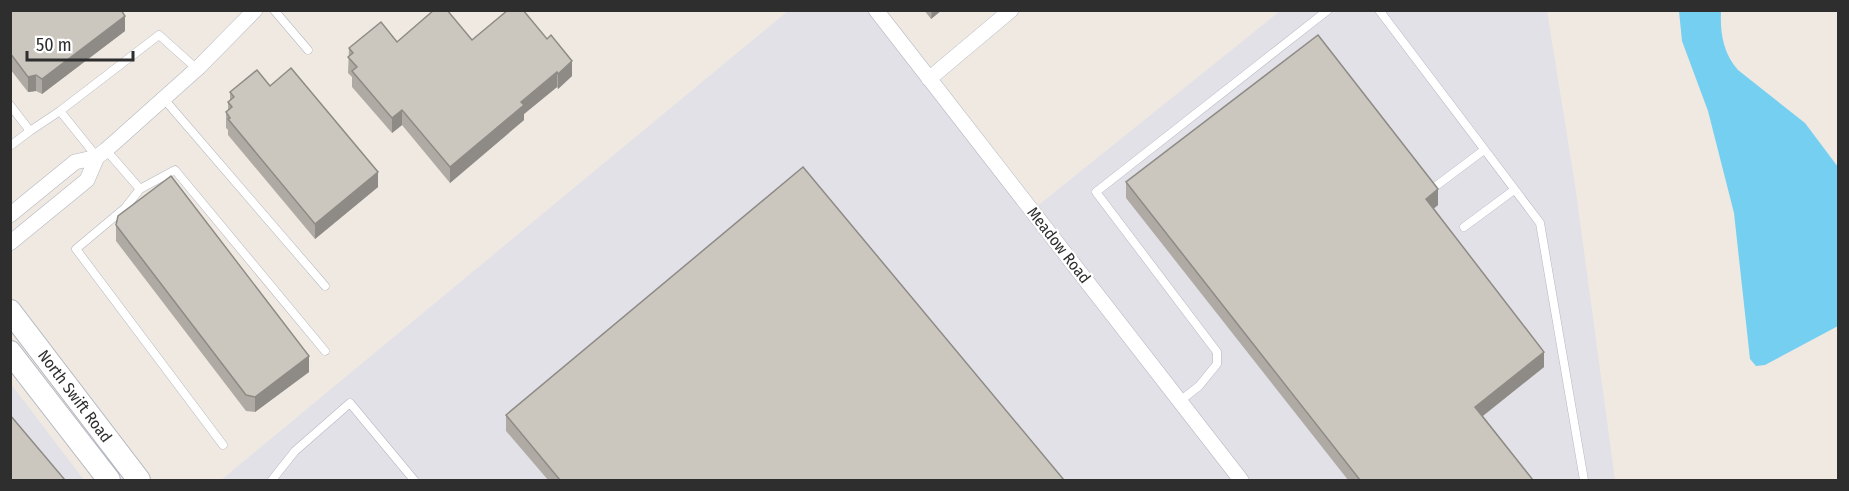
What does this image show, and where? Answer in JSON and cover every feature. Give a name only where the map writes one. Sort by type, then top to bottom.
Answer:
[{"type":"street","points":[[10,243],[87,180],[102,154],[196,69],[255,10]]},
{"type":"street","name":"Meadow Road","points":[[876,10],[1241,480]]},
{"type":"street","points":[[929,79],[1011,10]]},
{"type":"street","points":[[10,215],[75,162],[102,154]]},
{"type":"street","name":"North Swift Road","points":[[10,311],[139,480]]},
{"type":"street","name":"North Swift Road","points":[[10,352],[109,480]]},
{"type":"lane","points":[[274,10],[308,50]]},
{"type":"lane","points":[[1180,401],[1199,386],[1217,364],[1217,352],[1096,192],[1328,10]]},
{"type":"lane","points":[[1379,10],[1540,223],[1584,480]]},
{"type":"lane","points":[[10,146],[60,111],[159,35],[196,69]]},
{"type":"lane","points":[[164,99],[326,286]]},
{"type":"lane","points":[[10,105],[30,131]]},
{"type":"lane","points":[[60,111],[140,189]]},
{"type":"lane","points":[[1432,189],[1484,150]]},
{"type":"lane","points":[[223,446],[76,249],[125,208],[140,189],[175,170],[324,351]]},
{"type":"lane","points":[[1464,227],[1514,189]]},
{"type":"lane","points":[[272,480],[295,451],[350,403],[414,480]]},
{"type":"shaded area","points":[[788,11],[884,11],[1036,207],[1280,11],[1547,11],[1575,185],[1615,480],[221,480]]},
{"type":"shaded area","points":[[11,384],[84,480],[11,480]]},
{"type":"water","points":[[1679,11],[1721,11],[1724,42],[1729,57],[1738,70],[1805,123],[1838,167],[1838,326],[1765,365],[1756,366],[1750,359],[1734,213],[1708,111],[1682,41]]},
{"type":"building","points":[[10,10],[121,10],[125,16],[42,79],[36,75],[28,77],[10,53]]},
{"type":"building","points":[[434,10],[447,10],[472,40],[508,10],[523,10],[547,39],[551,35],[572,61],[521,102],[524,105],[450,167],[402,110],[392,118],[352,71],[357,67],[348,57],[353,53],[349,48],[381,22],[397,42]]},
{"type":"building","points":[[1318,35],[1438,189],[1426,199],[1544,352],[1475,407],[1533,480],[1360,480],[1126,182]]},
{"type":"building","points":[[291,68],[378,172],[315,224],[228,119],[230,118],[226,112],[232,107],[228,102],[234,97],[230,92],[257,70],[270,86]]},
{"type":"building","points":[[803,167],[1064,480],[560,480],[506,415]]},
{"type":"building","points":[[171,176],[309,356],[255,397],[246,395],[116,225],[118,216]]},
{"type":"building","points":[[10,415],[65,480],[10,480]]}]
